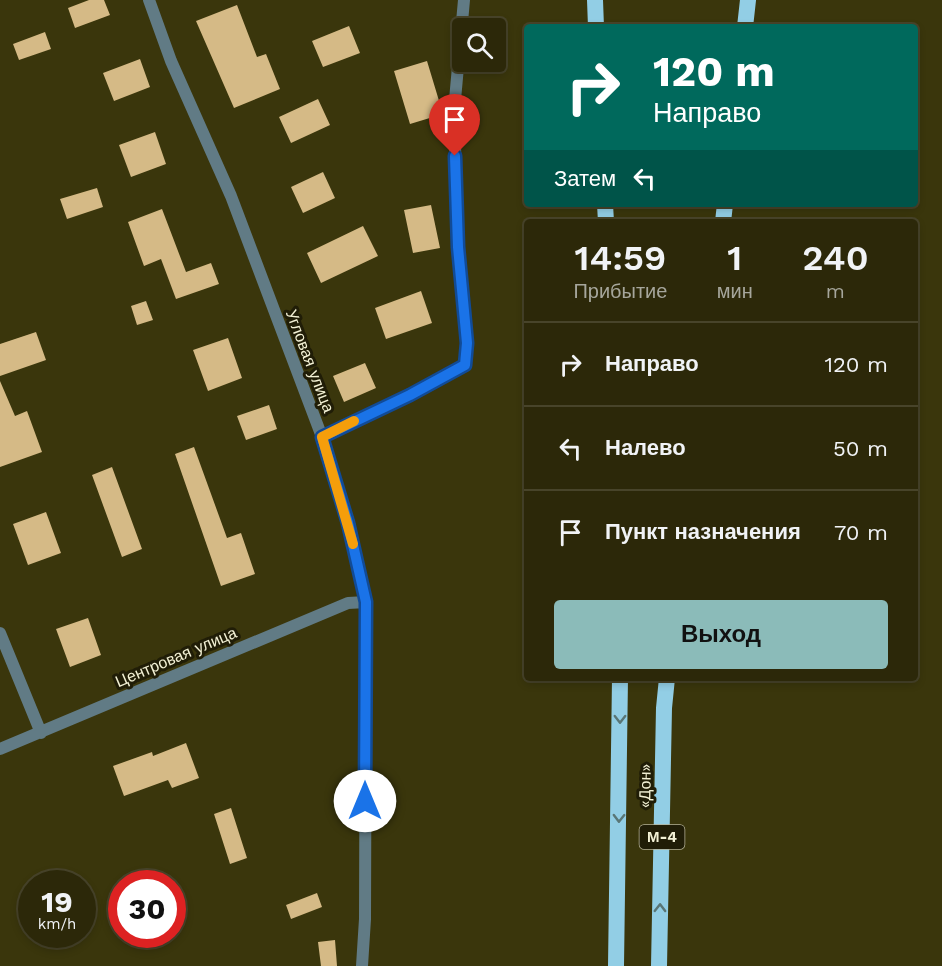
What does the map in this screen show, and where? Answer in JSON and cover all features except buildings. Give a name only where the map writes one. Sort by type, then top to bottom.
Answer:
[{"type":"highway","points":[[595,0],[596,24]]},
{"type":"highway","points":[[745,24],[748,0]]},
{"type":"highway","name":"«Дон»","points":[[616,966],[620,681]]},
{"type":"highway","name":"«Дон»","points":[[659,966],[664,708],[667,681]]},
{"type":"street","name":"Угловая улица","points":[[149,0],[171,61],[231,196],[322,437],[348,523],[366,602],[365,919],[362,966]]},
{"type":"street","points":[[322,437],[410,395],[465,365],[467,343],[458,247],[454,111],[464,0]]},
{"type":"street","name":"Центровая улица","points":[[0,749],[348,603],[366,602]]},
{"type":"street","points":[[0,633],[41,733]]},
{"type":"slow traffic","points":[[353,544],[322,437],[354,421]]},
{"type":"route","points":[[365,801],[366,602],[348,523],[322,437],[410,395],[465,365],[467,343],[458,247],[455,156]]}]
